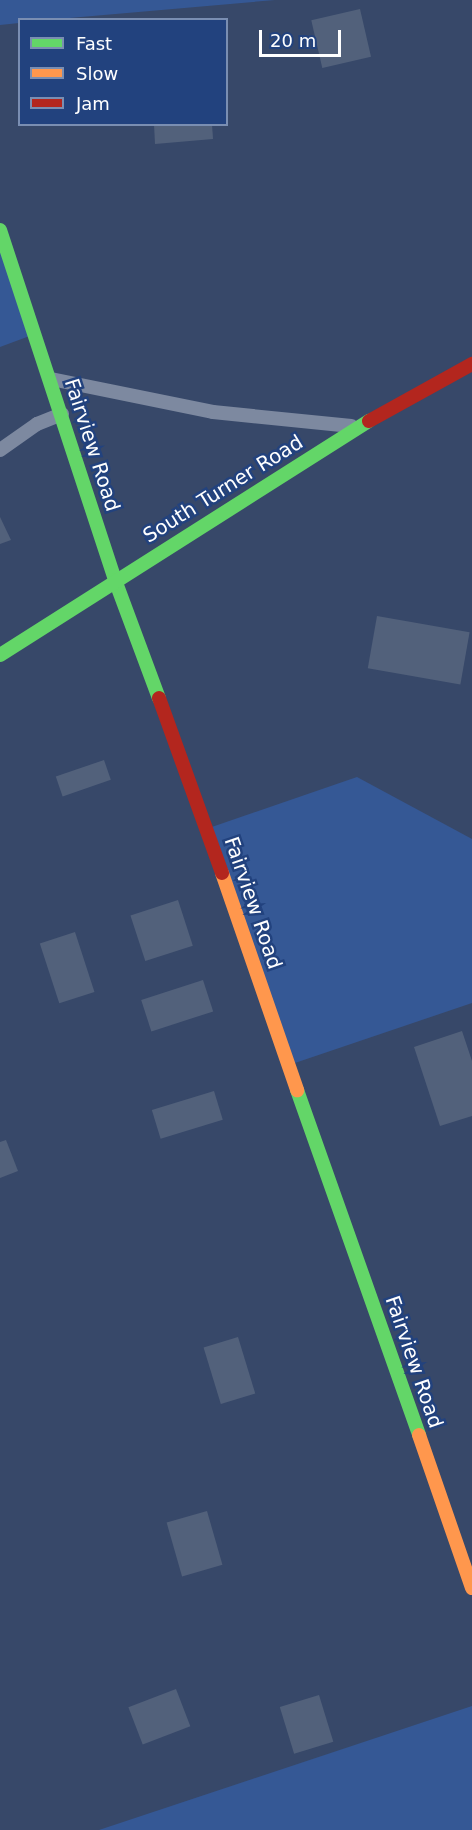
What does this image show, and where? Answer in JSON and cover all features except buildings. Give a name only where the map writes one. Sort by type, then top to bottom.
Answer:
[{"type":"street","name":"Fairview Road","points":[[0,230],[116,580],[472,1588]]},
{"type":"street","name":"South Turner Road","points":[[1,653],[359,427],[472,364]]},
{"type":"lane","points":[[51,379],[213,412],[359,427]]},
{"type":"lane","points":[[0,450],[37,424],[62,414]]},
{"type":"shaded area","points":[[0,0],[275,0],[69,18],[18,18],[18,23],[0,25]]},
{"type":"shaded area","points":[[0,231],[35,334],[0,347]]},
{"type":"shaded area","points":[[357,777],[472,839],[472,1003],[289,1065],[206,829]]},
{"type":"shaded area","points":[[472,1706],[472,1830],[99,1830]]},
{"type":"traffic: fast","points":[[0,230],[115,580],[159,698]]},
{"type":"traffic: fast","points":[[0,655],[369,421]]},
{"type":"traffic: fast","points":[[297,1090],[419,1435]]},
{"type":"traffic: slow","points":[[222,873],[297,1090]]},
{"type":"traffic: slow","points":[[419,1435],[472,1588]]},
{"type":"traffic: jam","points":[[369,421],[472,364]]},
{"type":"traffic: jam","points":[[159,698],[222,873]]}]
